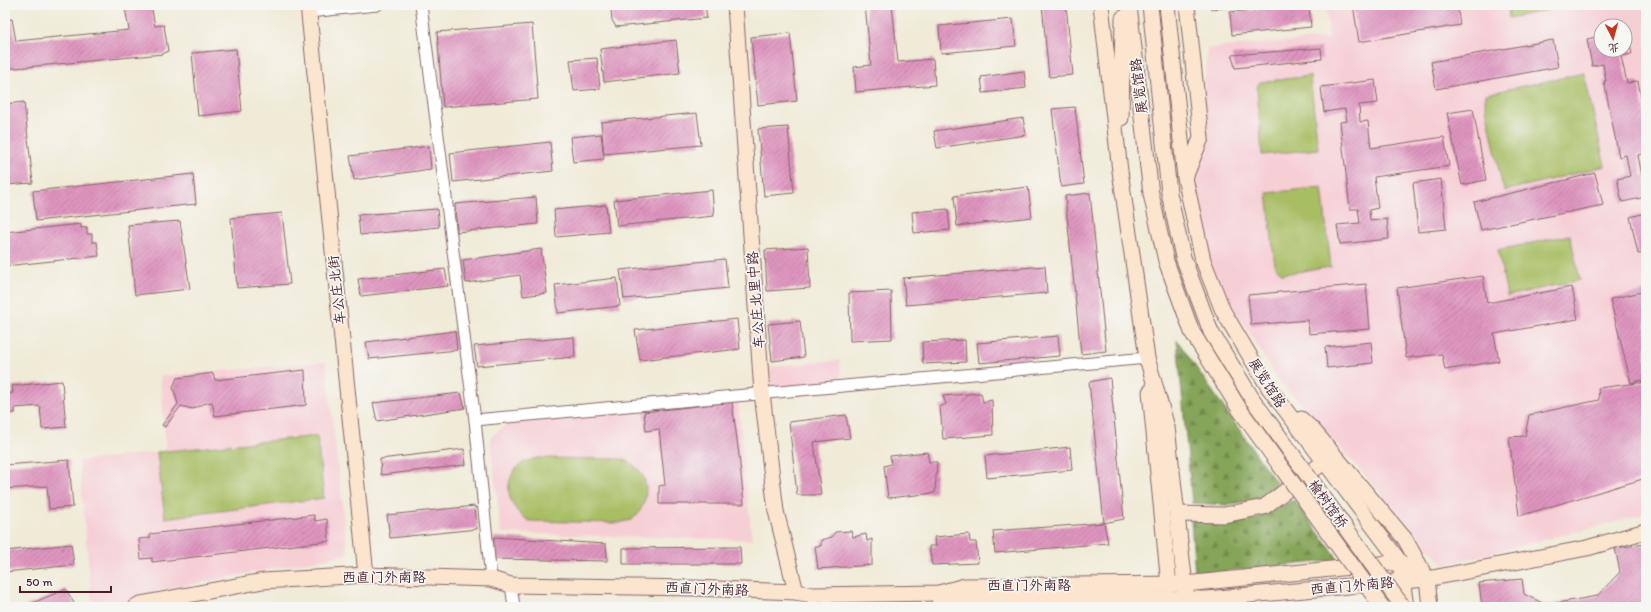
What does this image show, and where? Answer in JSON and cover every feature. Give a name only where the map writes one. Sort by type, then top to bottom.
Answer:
[{"type":"street","points":[[309,8],[377,5]]},
{"type":"street","points":[[421,5],[475,420],[491,580]]},
{"type":"street","name":"车公庄北里中路","points":[[735,5],[762,393],[776,511],[796,592]]},
{"type":"street","name":"展览馆路","points":[[1101,5],[1120,172],[1147,358],[1169,585]]},
{"type":"street","points":[[1120,172],[1123,5]]},
{"type":"street","name":"展览馆路","points":[[1129,5],[1151,194],[1166,261],[1192,332],[1240,410]]},
{"type":"street","name":"展览馆路","points":[[1150,5],[1169,193],[1183,257],[1211,332],[1253,400]]},
{"type":"street","name":"展览馆路","points":[[1167,5],[1185,178],[1203,260],[1223,311],[1269,388],[1400,562]]},
{"type":"street","points":[[1185,178],[1201,138],[1187,5]]},
{"type":"street","name":"车公庄北街","points":[[309,8],[366,575]]},
{"type":"street","points":[[475,420],[1147,358]]},
{"type":"street","name":"展览馆路","points":[[1147,358],[1167,427],[1178,514],[1186,599]]},
{"type":"street","points":[[1269,388],[1313,430],[1405,539],[1427,579],[1430,607]]},
{"type":"street","name":"榆树馆桥","points":[[1253,400],[1402,607]]},
{"type":"street","name":"榆树馆桥","points":[[1240,410],[1382,607]]},
{"type":"street","points":[[1178,514],[1224,515],[1264,507],[1324,462]]},
{"type":"street","points":[[1400,562],[1427,579],[1587,548],[1646,531]]},
{"type":"street","points":[[1400,562],[1406,607]]},
{"type":"street","name":"西直门外南路","points":[[135,607],[140,604],[263,581],[366,575],[491,580],[511,585],[694,588],[796,592],[814,601],[940,600],[965,597],[1185,584],[1400,562]]},
{"type":"street","name":"西直门外南路","points":[[965,597],[1186,599],[1427,579]]},
{"type":"street","points":[[511,585],[514,607]]},
{"type":"shaded area","points":[[1326,5],[1646,5],[1646,514],[1444,565],[1277,378],[1205,262],[1185,178],[1201,138],[1207,48],[1329,38]]},
{"type":"shaded area","points":[[840,360],[842,382],[771,388],[768,367]]},
{"type":"shaded area","points":[[326,362],[348,554],[137,595],[116,607],[92,607],[79,461],[166,451],[160,376]]},
{"type":"shaded area","points":[[738,400],[752,540],[501,533],[490,438],[506,424]]},
{"type":"green space","points":[[1508,5],[1563,5],[1564,7],[1509,18]]},
{"type":"green space","points":[[1584,73],[1605,166],[1505,191],[1502,184],[1485,102],[1486,94]]},
{"type":"green space","points":[[1310,76],[1318,149],[1262,155],[1257,87],[1260,82]]},
{"type":"green space","points":[[1322,187],[1331,267],[1282,274],[1275,266],[1267,193]]},
{"type":"green space","points":[[1570,235],[1580,280],[1507,296],[1498,250]]},
{"type":"green space","points":[[1177,340],[1277,484],[1264,498],[1227,505],[1192,503]]},
{"type":"green space","points":[[317,436],[324,498],[165,518],[157,452]]},
{"type":"green space","points":[[539,458],[621,459],[627,461],[637,468],[644,479],[646,492],[643,505],[636,516],[631,520],[619,523],[530,521],[520,514],[513,505],[509,495],[509,485],[512,475],[518,467],[527,461]]},
{"type":"green space","points":[[1294,500],[1339,560],[1195,574],[1191,520],[1225,522],[1253,520]]},
{"type":"building","points":[[151,5],[155,26],[164,25],[168,51],[163,54],[5,69],[5,20],[12,19],[16,41],[129,30],[125,8]]},
{"type":"building","points":[[616,5],[705,5],[707,18],[616,27],[612,20],[611,10]]},
{"type":"building","points":[[865,5],[892,5],[898,62],[933,59],[935,85],[856,92],[854,67],[871,65]]},
{"type":"building","points":[[1042,5],[1066,5],[1073,75],[1049,77]]},
{"type":"building","points":[[1210,5],[1237,5],[1237,7],[1211,9]]},
{"type":"building","points":[[1309,5],[1311,27],[1232,35],[1230,12]]},
{"type":"building","points":[[1353,5],[1457,5],[1460,25],[1359,42]]},
{"type":"building","points":[[1013,19],[1016,46],[941,53],[939,26]]},
{"type":"building","points":[[532,24],[538,99],[443,107],[437,32]]},
{"type":"building","points":[[790,33],[797,101],[758,105],[751,37]]},
{"type":"building","points":[[1593,38],[1593,58],[1621,58],[1627,83],[1638,81],[1646,122],[1646,153],[1638,155],[1642,176],[1646,176],[1646,197],[1622,202],[1617,179],[1630,176],[1626,155],[1619,157],[1604,81],[1606,81],[1603,64],[1592,66],[1587,39]]},
{"type":"building","points":[[676,40],[680,73],[604,82],[600,49]]},
{"type":"building","points":[[1553,40],[1558,67],[1436,89],[1431,62]]},
{"type":"building","points":[[1321,48],[1322,59],[1235,68],[1232,55]]},
{"type":"building","points":[[236,49],[242,111],[198,116],[192,53]]},
{"type":"building","points":[[597,58],[600,89],[574,91],[570,60]]},
{"type":"building","points":[[1024,71],[1026,88],[983,93],[981,77]]},
{"type":"building","points":[[1375,80],[1378,103],[1359,105],[1360,122],[1368,121],[1371,148],[1444,137],[1449,166],[1374,177],[1378,208],[1369,210],[1370,221],[1387,219],[1389,239],[1340,244],[1337,225],[1360,223],[1358,209],[1350,209],[1340,122],[1347,121],[1345,109],[1324,112],[1321,87]]},
{"type":"building","points":[[24,102],[33,183],[5,185],[5,104]]},
{"type":"building","points":[[1075,107],[1084,184],[1061,187],[1052,109]]},
{"type":"building","points":[[1473,109],[1486,180],[1462,185],[1447,113]]},
{"type":"building","points":[[697,113],[701,145],[604,154],[601,122]]},
{"type":"building","points":[[1023,118],[1026,135],[937,148],[934,131]]},
{"type":"building","points":[[788,127],[794,193],[764,196],[758,129]]},
{"type":"building","points":[[601,134],[604,159],[573,162],[570,137]]},
{"type":"building","points":[[550,142],[553,171],[453,182],[450,153]]},
{"type":"building","points":[[429,146],[431,169],[354,180],[350,156]]},
{"type":"building","points":[[1595,173],[1603,205],[1481,230],[1474,202]]},
{"type":"building","points":[[193,174],[196,204],[36,221],[33,191]]},
{"type":"building","points":[[1441,179],[1446,229],[1418,232],[1413,183]]},
{"type":"building","points":[[1028,187],[1032,217],[957,226],[954,196]]},
{"type":"building","points":[[712,190],[714,216],[617,226],[614,200]]},
{"type":"building","points":[[1090,193],[1106,351],[1081,354],[1065,196]]},
{"type":"building","points":[[536,197],[538,224],[457,232],[455,204]]},
{"type":"building","points":[[606,205],[609,232],[556,237],[554,210]]},
{"type":"building","points":[[437,209],[439,227],[360,235],[358,215]]},
{"type":"building","points":[[948,209],[950,230],[914,233],[912,212]]},
{"type":"building","points":[[282,213],[290,284],[237,288],[231,218]]},
{"type":"building","points":[[1646,213],[1646,253],[1638,254],[1630,217]]},
{"type":"building","points":[[180,221],[190,289],[135,295],[128,225]]},
{"type":"building","points":[[81,224],[81,228],[87,227],[87,234],[92,234],[92,242],[97,242],[99,256],[5,266],[5,232]]},
{"type":"building","points":[[808,247],[810,288],[767,291],[765,250]]},
{"type":"building","points":[[541,249],[547,293],[523,296],[520,275],[466,283],[463,260]]},
{"type":"building","points":[[725,259],[728,288],[624,299],[620,270]]},
{"type":"building","points":[[1045,266],[1047,293],[906,305],[903,278]]},
{"type":"building","points":[[445,269],[448,286],[361,296],[358,279]]},
{"type":"building","points":[[1483,276],[1487,303],[1572,287],[1578,319],[1494,334],[1499,361],[1445,370],[1442,354],[1406,358],[1397,288]]},
{"type":"building","points":[[617,278],[620,306],[558,313],[555,285]]},
{"type":"building","points":[[1366,284],[1370,329],[1309,334],[1308,320],[1251,325],[1248,295]]},
{"type":"building","points":[[891,291],[892,339],[850,341],[849,293]]},
{"type":"building","points":[[1646,291],[1646,379],[1631,383],[1610,299]]},
{"type":"building","points":[[737,319],[740,349],[640,360],[635,330]]},
{"type":"building","points":[[800,321],[804,357],[772,361],[768,324]]},
{"type":"building","points":[[455,331],[457,350],[369,359],[366,342]]},
{"type":"building","points":[[1058,336],[1060,356],[979,363],[977,343]]},
{"type":"building","points":[[574,337],[575,357],[477,366],[474,346]]},
{"type":"building","points":[[965,340],[966,362],[923,364],[922,342]]},
{"type":"building","points":[[1371,342],[1373,363],[1327,368],[1325,347]]},
{"type":"building","points":[[305,370],[306,405],[215,416],[212,402],[203,404],[193,409],[181,406],[165,427],[162,425],[178,404],[173,387],[177,378],[213,373],[215,380]]},
{"type":"building","points":[[1110,378],[1124,519],[1104,523],[1089,382]]},
{"type":"building","points":[[62,381],[66,427],[42,429],[40,406],[15,408],[15,413],[5,414],[5,394],[13,393],[12,386]]},
{"type":"building","points":[[1646,382],[1646,478],[1519,516],[1509,437],[1525,436],[1529,415],[1599,400],[1598,388]]},
{"type":"building","points":[[461,393],[465,408],[377,421],[373,403]]},
{"type":"building","points":[[981,393],[983,402],[992,400],[993,435],[943,439],[940,407],[946,404],[943,396]]},
{"type":"building","points":[[732,402],[744,504],[659,504],[659,486],[665,485],[659,429],[646,431],[644,412]]},
{"type":"building","points":[[846,415],[850,438],[814,442],[821,495],[797,495],[789,422]]},
{"type":"building","points":[[1070,447],[1072,470],[987,478],[985,456]]},
{"type":"building","points":[[464,449],[466,465],[381,475],[380,459]]},
{"type":"building","points":[[927,452],[929,462],[937,462],[935,493],[888,498],[884,466],[891,464],[890,456]]},
{"type":"building","points":[[69,460],[73,507],[49,509],[47,486],[5,489],[5,465]]},
{"type":"building","points":[[475,506],[477,529],[390,538],[387,515]]},
{"type":"building","points":[[314,515],[315,521],[327,519],[329,541],[152,562],[152,558],[141,559],[139,539],[150,538],[150,534]]},
{"type":"building","points":[[1104,523],[1108,543],[995,553],[993,531]]},
{"type":"building","points":[[851,531],[853,537],[866,534],[867,541],[872,539],[872,565],[818,569],[815,546],[821,546],[821,540],[832,537],[835,532]]},
{"type":"building","points":[[969,534],[970,542],[976,542],[978,563],[932,565],[929,546],[936,546],[934,537]]},
{"type":"building","points":[[494,537],[606,544],[607,561],[493,559]]},
{"type":"building","points":[[71,544],[74,565],[5,572],[5,551]]},
{"type":"building","points":[[1646,544],[1646,607],[1482,607],[1479,583],[1522,579],[1524,594],[1546,605],[1597,596],[1620,572],[1615,548]]},
{"type":"building","points":[[740,547],[741,564],[623,564],[623,548]]},
{"type":"building","points":[[66,589],[76,607],[23,607]]}]
